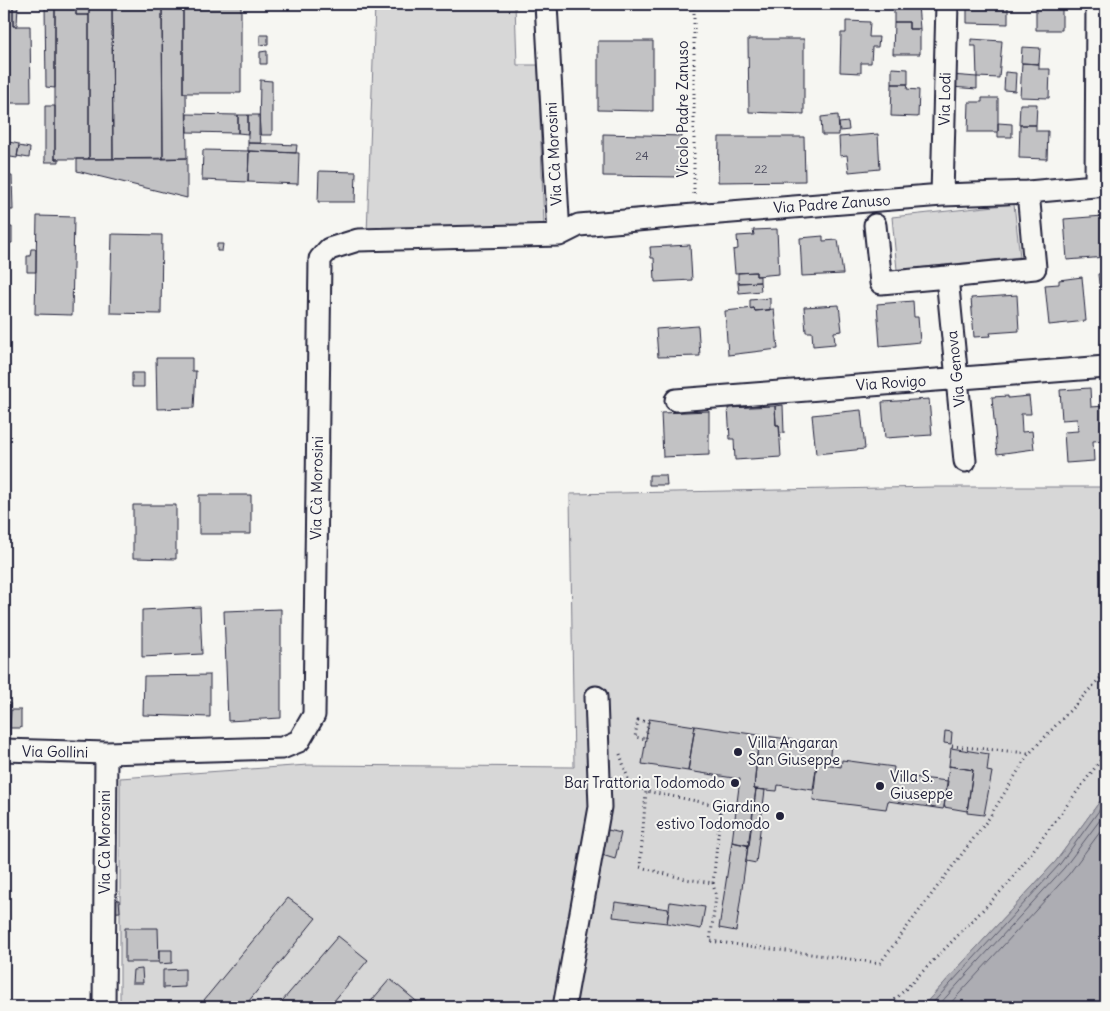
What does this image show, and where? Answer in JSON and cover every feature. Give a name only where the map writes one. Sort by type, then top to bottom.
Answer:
[{"type":"street","name":"Via Cà Morosini","points":[[104,1007],[106,753],[282,748],[299,741],[314,715],[320,259],[329,249],[358,240],[559,234],[546,4]]},
{"type":"street","name":"Via Lodi","points":[[942,195],[947,4]]},
{"type":"street","points":[[1097,4],[1101,185]]},
{"type":"street","name":"Via Padre Zanuso","points":[[559,234],[579,226],[694,214],[942,195],[1028,192],[1101,185]]},
{"type":"street","points":[[875,224],[881,283],[1035,268],[1028,192]]},
{"type":"street","name":"Via Genova","points":[[947,277],[958,378],[964,460]]},
{"type":"street","name":"Via Rovigo","points":[[676,400],[1106,367]]},
{"type":"street","points":[[564,1007],[600,807],[596,697]]},
{"type":"street","name":"Via Gollini","points":[[4,750],[106,753]]},
{"type":"path","name":"Vicolo Padre Zanuso","points":[[694,4],[694,214]]},
{"type":"path","points":[[598,732],[616,742],[629,782],[646,791],[721,806],[713,883],[716,897],[710,941],[880,962],[989,818],[1029,753],[1106,672]]},
{"type":"path","points":[[638,720],[648,722],[646,739],[636,737],[638,720]]},
{"type":"path","points":[[952,746],[1029,753]]},
{"type":"path","points":[[888,1007],[1008,884],[1106,753]]},
{"type":"path","points":[[646,791],[640,867],[685,879],[713,883]]},
{"type":"shaded area","points":[[375,4],[515,4],[517,65],[538,65],[544,226],[367,234]]},
{"type":"shaded area","points":[[1014,204],[1020,257],[897,270],[892,217]]},
{"type":"shaded area","points":[[935,487],[1106,487],[1106,793],[1056,861],[922,1007],[120,1007],[120,778],[308,765],[574,767],[570,494]]},
{"type":"water","points":[[1106,793],[1106,1003],[1101,1007],[922,1007],[1056,861]]},
{"type":"building","points":[[4,4],[13,4],[13,26],[30,26],[31,103],[4,103]]},
{"type":"building","points":[[13,4],[18,4],[17,26],[13,26]]},
{"type":"building","points":[[45,4],[55,4],[55,88],[46,87]]},
{"type":"building","points":[[55,4],[76,4],[76,15],[89,15],[89,159],[55,159]]},
{"type":"building","points":[[76,4],[89,4],[89,15],[76,15]]},
{"type":"building","points":[[89,4],[112,4],[113,159],[89,159]]},
{"type":"building","points":[[112,4],[162,4],[163,159],[113,159]]},
{"type":"building","points":[[162,4],[183,4],[183,93],[186,93],[187,158],[163,159]]},
{"type":"building","points":[[183,4],[241,4],[241,93],[183,93]]},
{"type":"building","points":[[894,4],[918,5],[920,29],[909,29],[909,22],[894,22]]},
{"type":"building","points":[[967,4],[1008,4],[1008,24],[967,23]]},
{"type":"building","points":[[1036,4],[1062,4],[1062,30],[1036,30]]},
{"type":"building","points":[[846,21],[870,22],[869,37],[879,37],[878,47],[872,47],[871,63],[861,63],[861,73],[840,72],[841,33],[846,33]]},
{"type":"building","points":[[894,22],[909,22],[909,29],[920,29],[920,54],[893,54]]},
{"type":"building","points":[[260,35],[268,35],[268,44],[260,45]]},
{"type":"building","points":[[748,39],[804,39],[804,114],[749,112]]},
{"type":"building","points":[[971,39],[1002,41],[999,78],[977,77],[976,46],[971,46]]},
{"type":"building","points":[[598,41],[653,41],[653,111],[598,110]]},
{"type":"building","points":[[1022,47],[1040,48],[1039,64],[1021,63]]},
{"type":"building","points":[[267,51],[267,64],[260,64],[260,52]]},
{"type":"building","points":[[1022,63],[1039,64],[1039,69],[1050,69],[1049,98],[1020,97]]},
{"type":"building","points":[[892,68],[908,69],[908,84],[892,84]]},
{"type":"building","points":[[1005,72],[1016,73],[1015,91],[1004,90]]},
{"type":"building","points":[[951,75],[977,77],[977,89],[951,87]]},
{"type":"building","points":[[260,80],[272,81],[272,135],[259,135]]},
{"type":"building","points":[[892,84],[908,84],[907,89],[919,90],[918,117],[891,116]]},
{"type":"building","points":[[982,98],[998,98],[998,132],[968,132],[969,102],[982,102]]},
{"type":"building","points":[[4,103],[9,103],[9,118],[4,118]]},
{"type":"building","points":[[1020,104],[1037,104],[1036,125],[1019,125]]},
{"type":"building","points":[[45,106],[55,106],[55,159],[59,159],[59,162],[45,162]]},
{"type":"building","points":[[187,114],[238,115],[238,133],[187,132]]},
{"type":"building","points":[[238,115],[248,115],[248,134],[238,133]]},
{"type":"building","points":[[248,115],[259,115],[261,143],[248,143]]},
{"type":"building","points":[[838,115],[839,135],[822,135],[821,117]]},
{"type":"building","points":[[848,122],[849,130],[840,131],[839,123]]},
{"type":"building","points":[[998,123],[1012,124],[1012,137],[998,137]]},
{"type":"building","points":[[1020,125],[1036,125],[1036,131],[1048,131],[1047,159],[1019,158]]},
{"type":"building","points":[[603,134],[682,136],[679,177],[603,176]]},
{"type":"building","points":[[878,134],[880,169],[849,172],[847,155],[840,156],[839,137]]},
{"type":"building","points":[[719,137],[804,137],[805,181],[718,182]]},
{"type":"building","points":[[4,141],[19,144],[17,158],[4,156]]},
{"type":"building","points":[[248,143],[297,145],[296,153],[248,151]]},
{"type":"building","points":[[19,146],[30,148],[29,158],[17,156]]},
{"type":"building","points":[[203,150],[249,151],[248,182],[202,180]]},
{"type":"building","points":[[249,151],[299,153],[298,184],[248,182]]},
{"type":"building","points":[[187,158],[187,198],[77,171],[77,159]]},
{"type":"building","points":[[319,171],[356,172],[355,202],[318,202]]},
{"type":"building","points":[[4,176],[12,176],[13,210],[4,210]]},
{"type":"building","points":[[37,216],[74,217],[72,315],[35,314]]},
{"type":"building","points":[[1103,216],[1106,257],[1067,260],[1064,219]]},
{"type":"building","points":[[4,227],[12,227],[12,243],[4,243]]},
{"type":"building","points":[[777,229],[779,274],[756,276],[756,272],[735,273],[733,250],[738,249],[737,236],[754,235],[753,230]]},
{"type":"building","points":[[112,234],[162,235],[161,314],[110,313]]},
{"type":"building","points":[[823,236],[823,241],[838,240],[843,274],[802,276],[800,238]]},
{"type":"building","points":[[217,244],[223,244],[222,251],[217,251]]},
{"type":"building","points":[[690,245],[692,280],[655,282],[654,258],[651,258],[650,247]]},
{"type":"building","points":[[31,249],[36,249],[36,272],[27,272],[27,256],[30,256]]},
{"type":"building","points":[[756,272],[756,276],[760,276],[760,282],[738,283],[738,273]]},
{"type":"building","points":[[1105,273],[1106,283],[1099,284],[1098,274]]},
{"type":"building","points":[[1082,277],[1086,321],[1049,325],[1045,285],[1059,284],[1059,280]]},
{"type":"building","points":[[760,282],[761,291],[739,293],[738,283]]},
{"type":"building","points":[[1017,295],[1019,331],[990,333],[991,336],[974,337],[971,298]]},
{"type":"building","points":[[770,298],[770,310],[755,311],[754,308],[750,309],[750,300]]},
{"type":"building","points":[[913,301],[914,317],[918,317],[920,342],[880,346],[877,304]]},
{"type":"building","points":[[839,305],[842,331],[834,332],[835,344],[813,346],[812,332],[806,332],[804,307]]},
{"type":"building","points":[[754,308],[755,311],[774,309],[778,349],[728,355],[725,311]]},
{"type":"building","points":[[698,326],[700,356],[658,357],[656,329]]},
{"type":"building","points":[[156,358],[192,358],[192,371],[196,371],[194,408],[157,409]]},
{"type":"building","points":[[132,373],[144,373],[144,387],[132,387]]},
{"type":"building","points":[[1090,388],[1091,407],[1106,406],[1106,440],[1093,441],[1094,461],[1066,463],[1064,432],[1078,431],[1077,419],[1062,420],[1060,390]]},
{"type":"building","points":[[1008,396],[1008,398],[1029,396],[1031,414],[1021,414],[1022,432],[1032,431],[1034,449],[997,454],[992,397]]},
{"type":"building","points":[[929,399],[932,435],[885,438],[882,402]]},
{"type":"building","points":[[783,405],[784,433],[780,434],[779,425],[776,425],[775,406]]},
{"type":"building","points":[[775,406],[776,425],[779,425],[781,457],[735,460],[734,439],[730,439],[728,408]]},
{"type":"building","points":[[861,410],[865,449],[816,454],[812,415]]},
{"type":"building","points":[[709,411],[709,455],[663,457],[661,413]]},
{"type":"building","points":[[649,475],[666,475],[667,485],[649,485]]},
{"type":"building","points":[[199,495],[251,495],[251,534],[199,534]]},
{"type":"building","points":[[133,505],[176,505],[176,559],[133,558]]},
{"type":"building","points":[[200,607],[202,654],[142,657],[142,610]]},
{"type":"building","points":[[281,609],[281,718],[228,721],[224,611]]},
{"type":"building","points":[[210,675],[210,717],[143,715],[144,676]]},
{"type":"building","points":[[4,703],[10,703],[10,735],[4,735]]},
{"type":"building","points":[[11,710],[21,710],[21,728],[10,728]]},
{"type":"building","points":[[649,719],[695,726],[688,771],[642,764]]},
{"type":"building","points":[[695,726],[759,735],[754,789],[756,789],[749,846],[732,842],[740,779],[688,771]]},
{"type":"building","points":[[945,731],[952,732],[951,744],[944,743]]},
{"type":"building","points":[[759,735],[831,745],[829,763],[817,762],[813,790],[778,785],[777,791],[754,789]]},
{"type":"building","points":[[951,748],[989,754],[987,771],[992,772],[984,815],[967,813],[973,770],[949,766]]},
{"type":"building","name":"Villa S. Giuseppe","points":[[842,760],[894,767],[893,775],[948,781],[944,807],[943,809],[888,801],[886,809],[813,800],[817,762],[841,767]]},
{"type":"building","points":[[949,766],[973,770],[967,811],[944,807]]},
{"type":"building","points":[[756,789],[765,790],[756,863],[746,861]]},
{"type":"building","points":[[608,830],[621,833],[615,859],[602,855]]},
{"type":"building","points":[[732,842],[748,845],[736,931],[719,928]]},
{"type":"building","points":[[288,898],[316,918],[244,1007],[210,1007],[204,1000]]},
{"type":"building","points":[[102,899],[119,900],[120,912],[103,913]]},
{"type":"building","points":[[615,902],[669,909],[667,923],[613,917]]},
{"type":"building","points":[[670,902],[705,907],[701,929],[667,923]]},
{"type":"building","points":[[125,928],[158,928],[159,962],[125,962]]},
{"type":"building","points":[[338,936],[368,960],[329,1007],[277,1007]]},
{"type":"building","points":[[159,950],[172,950],[172,963],[159,964]]},
{"type":"building","points":[[142,969],[143,983],[132,983],[133,970]]},
{"type":"building","points":[[185,969],[185,987],[163,988],[163,970]]},
{"type":"building","points":[[390,979],[422,1006],[366,1007]]},
{"type":"place","name":"Villa Angaran San Giuseppe","points":[[738,752]]},
{"type":"place","name":"Bar Trattoria Todomodo","points":[[735,783]]},
{"type":"place","name":"Villa S. Giuseppe","points":[[880,786]]},
{"type":"place","name":"Giardino estivo Todomodo","points":[[780,816]]}]
